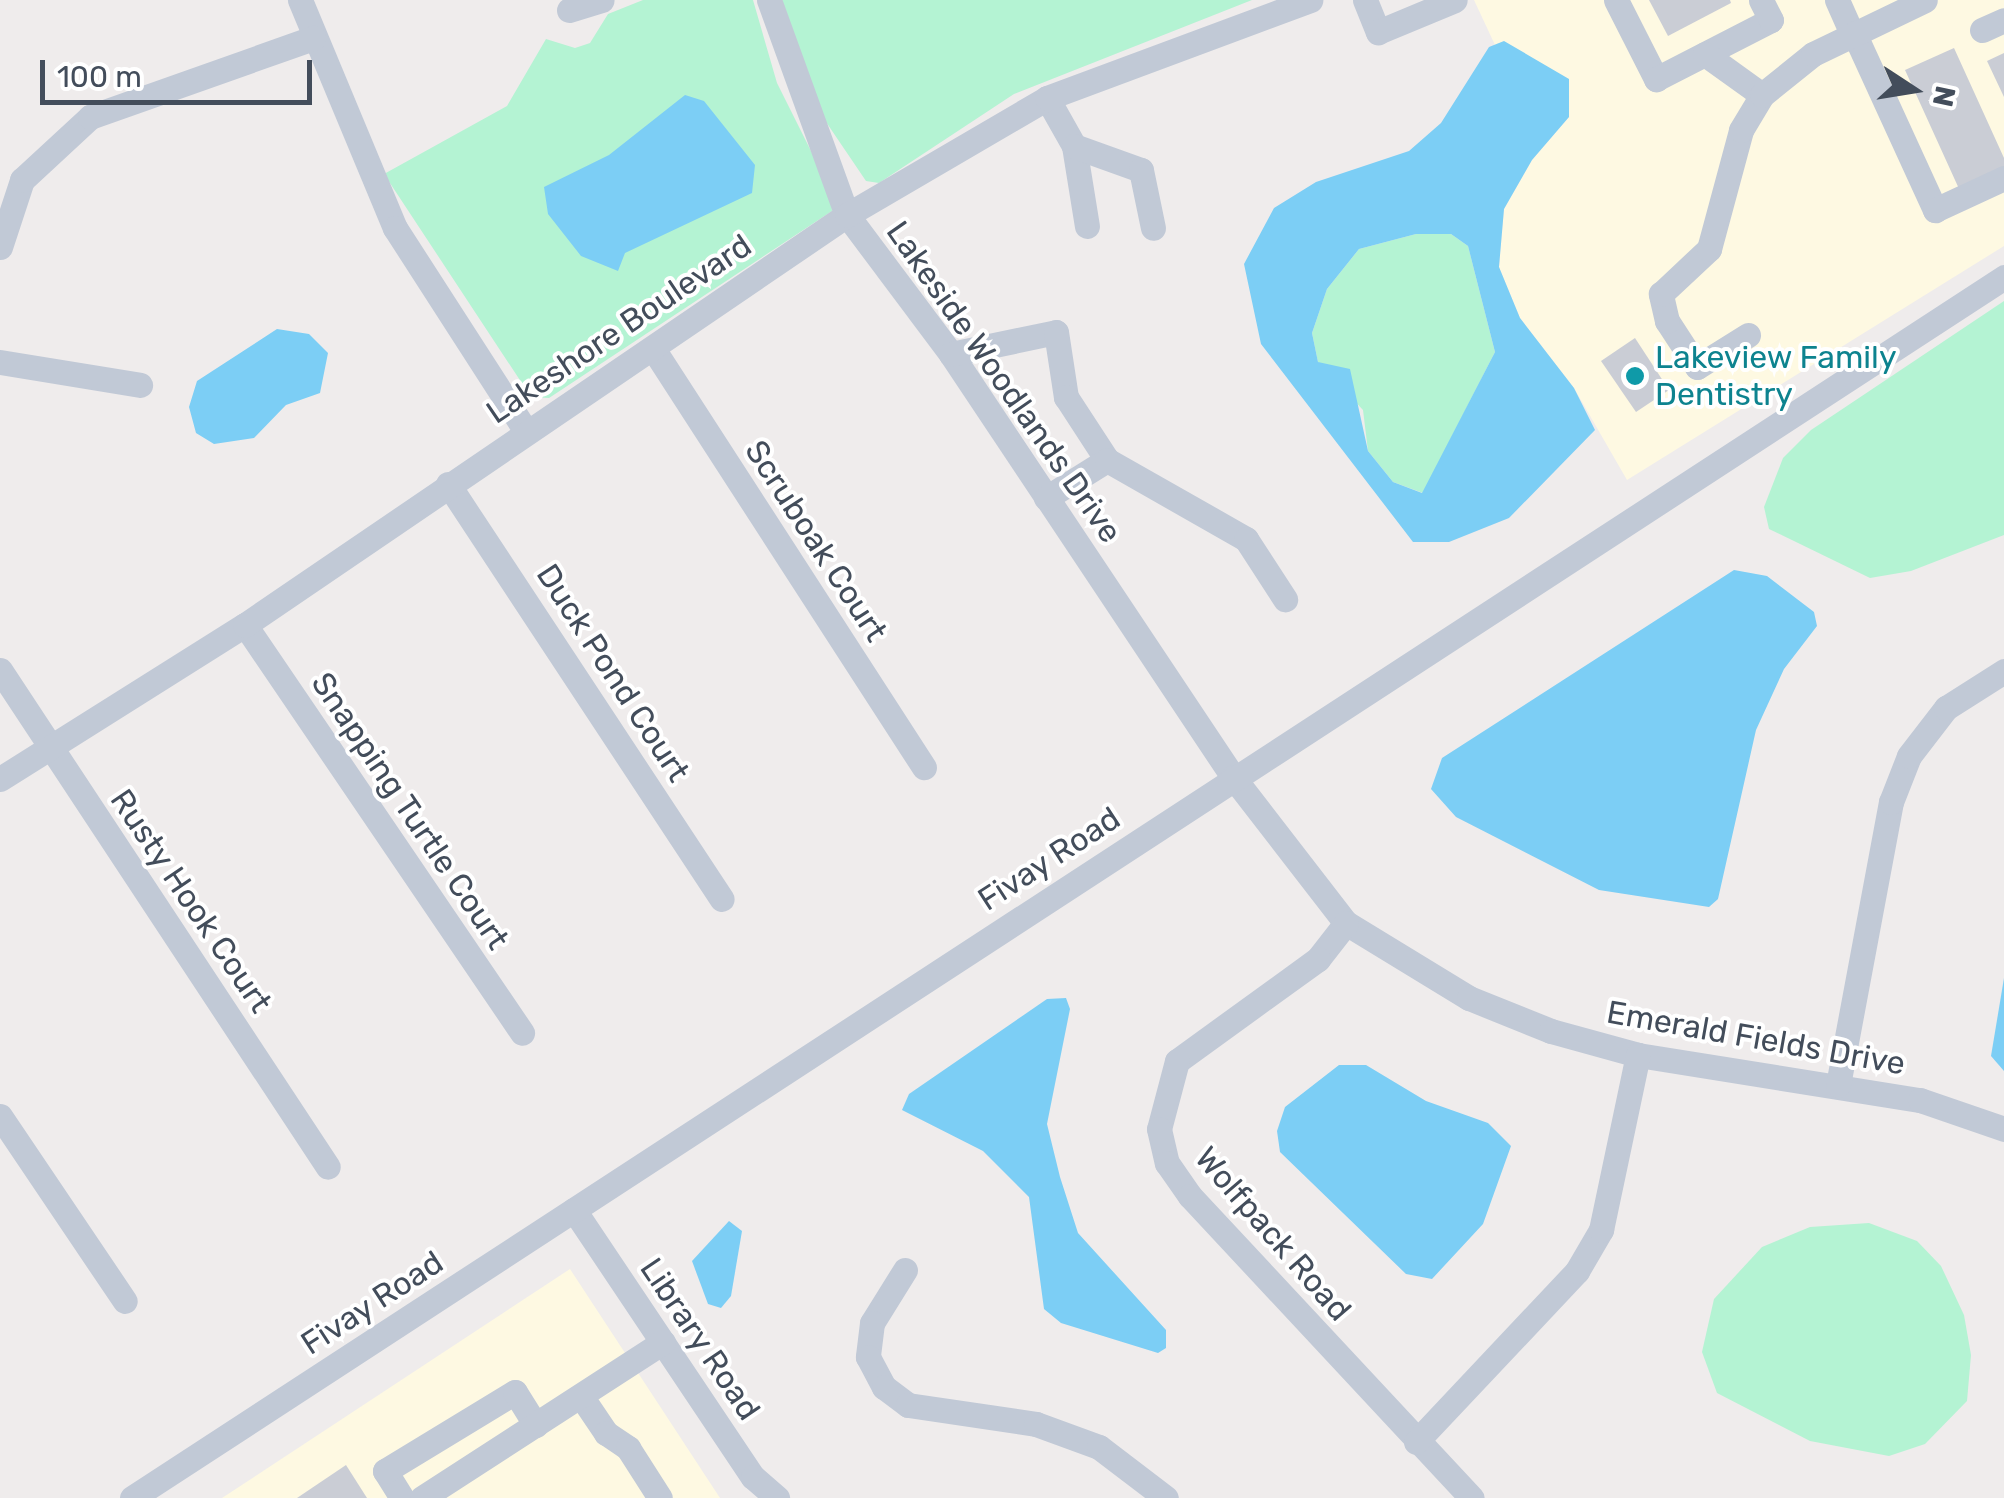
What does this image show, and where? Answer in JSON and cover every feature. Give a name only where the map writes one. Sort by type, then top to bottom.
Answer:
[{"type":"street","points":[[300,0],[395,228],[524,430]]},
{"type":"street","points":[[569,10],[601,0]]},
{"type":"street","name":"Lakeside Woodlands Drive","points":[[769,0],[847,215],[951,354],[1233,777]]},
{"type":"street","name":"Lakeshore Boulevard","points":[[0,779],[245,625],[524,430],[654,350],[847,215],[1047,98],[1310,0]]},
{"type":"street","points":[[1365,0],[1378,32],[1455,0]]},
{"type":"street","points":[[1616,0],[1656,78],[1771,20],[1761,0]]},
{"type":"street","points":[[1837,0],[1936,210],[2004,178]]},
{"type":"street","points":[[1748,335],[1697,368],[1667,321],[1661,294],[1709,249],[1741,130],[1762,95],[1812,54],[1926,0]]},
{"type":"street","points":[[0,247],[22,180],[90,116],[313,38]]},
{"type":"street","points":[[1705,54],[1762,95]]},
{"type":"street","points":[[1047,98],[1074,146],[1087,226]]},
{"type":"street","points":[[1074,146],[1141,170],[1154,228]]},
{"type":"street","name":"Fivay Road","points":[[132,1498],[2004,277]]},
{"type":"street","points":[[951,354],[1056,332],[1066,396],[1107,460],[1246,539],[1284,600]]},
{"type":"street","name":"Scruboak Court","points":[[654,350],[924,767]]},
{"type":"street","points":[[0,362],[140,384]]},
{"type":"street","points":[[1046,498],[1107,460]]},
{"type":"street","name":"Duck Pond Court","points":[[448,484],[722,899]]},
{"type":"street","name":"Snapping Turtle Court","points":[[245,625],[522,1033]]},
{"type":"street","name":"Rusty Hook Court","points":[[0,670],[328,1168]]},
{"type":"street","points":[[1838,1085],[1891,802],[1909,756],[1946,708],[2004,672]]},
{"type":"street","name":"Emerald Fields Drive","points":[[1233,777],[1346,923],[1469,998],[1551,1031],[1638,1056],[1920,1100],[2004,1130]]},
{"type":"street","name":"Wolfpack Road","points":[[1346,923],[1318,960],[1177,1061],[1159,1129],[1167,1163],[1190,1196],[1472,1498]]},
{"type":"street","points":[[1416,1442],[1577,1270],[1601,1230],[1638,1056]]},
{"type":"street","points":[[0,1116],[125,1301]]},
{"type":"street","name":"Library Road","points":[[574,1210],[753,1477],[777,1498]]},
{"type":"street","points":[[905,1270],[872,1324],[868,1357],[884,1387],[908,1405],[1036,1424],[1099,1447],[1166,1498]]},
{"type":"street","points":[[422,1498],[663,1342]]},
{"type":"street","points":[[402,1498],[386,1471],[515,1392],[536,1425]]},
{"type":"street","points":[[580,1396],[606,1433],[628,1448],[660,1498]]},
{"type":"shaded area","points":[[1474,0],[2004,0],[2004,246],[1627,480],[1574,388],[1520,318],[1499,267],[1504,209],[1532,160],[1569,117],[1504,42],[1495,45]]},
{"type":"shaded area","points":[[570,1269],[720,1498],[222,1498]]},
{"type":"green space","points":[[643,0],[753,0],[777,83],[831,191],[832,211],[549,398],[531,397],[384,174],[507,106],[546,39],[575,48],[590,43],[608,14]]},
{"type":"green space","points":[[782,0],[1252,0],[1014,94],[879,183],[866,181],[824,119]]},
{"type":"green space","points":[[1416,234],[1451,234],[1468,246],[1495,352],[1423,493],[1393,482],[1368,451],[1363,410],[1318,362],[1312,333],[1327,289],[1359,249]]},
{"type":"green space","points":[[2004,301],[2004,535],[1911,571],[1870,578],[1769,529],[1764,507],[1783,458],[1811,430]]},
{"type":"green space","points":[[1869,1223],[1917,1241],[1941,1266],[1964,1315],[1971,1355],[1967,1401],[1925,1444],[1889,1456],[1810,1441],[1717,1393],[1702,1352],[1714,1299],[1762,1247],[1810,1227]]},
{"type":"water","points":[[1504,41],[1569,79],[1569,117],[1532,160],[1504,209],[1499,267],[1520,318],[1574,388],[1595,430],[1509,518],[1449,542],[1413,542],[1261,344],[1244,264],[1274,208],[1316,182],[1409,151],[1441,123],[1489,47]],"holes":[[[1416,234],[1451,234],[1468,246],[1495,352],[1422,493],[1393,482],[1368,451],[1350,369],[1318,362],[1312,333],[1327,289],[1359,249]]]},
{"type":"water","points":[[685,95],[704,101],[755,165],[752,193],[625,253],[618,271],[581,256],[548,214],[544,187],[609,155]]},
{"type":"water","points":[[277,329],[309,334],[328,353],[320,393],[286,405],[254,438],[214,444],[196,433],[189,407],[197,381]]},
{"type":"water","points":[[1734,570],[1767,576],[1814,612],[1817,626],[1784,669],[1756,730],[1718,899],[1709,907],[1599,890],[1456,817],[1431,789],[1442,758]]},
{"type":"water","points":[[2004,978],[2004,1071],[1991,1056]]},
{"type":"water","points":[[1066,998],[1070,1009],[1047,1124],[1060,1177],[1078,1233],[1166,1330],[1166,1348],[1158,1353],[1061,1323],[1044,1309],[1029,1197],[983,1151],[902,1110],[909,1094],[1047,999]]},
{"type":"water","points":[[1339,1065],[1366,1065],[1426,1101],[1488,1123],[1511,1146],[1483,1224],[1432,1279],[1406,1274],[1280,1152],[1277,1131],[1285,1107]]},
{"type":"water","points":[[729,1221],[742,1231],[731,1296],[721,1308],[708,1304],[692,1261]]},
{"type":"building","points":[[1649,0],[1730,0],[1731,3],[1668,36]]},
{"type":"building","points":[[1954,48],[2004,158],[2004,171],[1960,191],[1905,70]]},
{"type":"building","points":[[2004,53],[2004,97],[1987,61]]},
{"type":"building","name":"Lakeview Family Dentistry","points":[[1635,338],[1669,390],[1636,412],[1601,361]]},
{"type":"building","points":[[346,1465],[367,1498],[297,1498]]},
{"type":"place","name":"Lakeview Family Dentistry","points":[[1635,376]]}]
